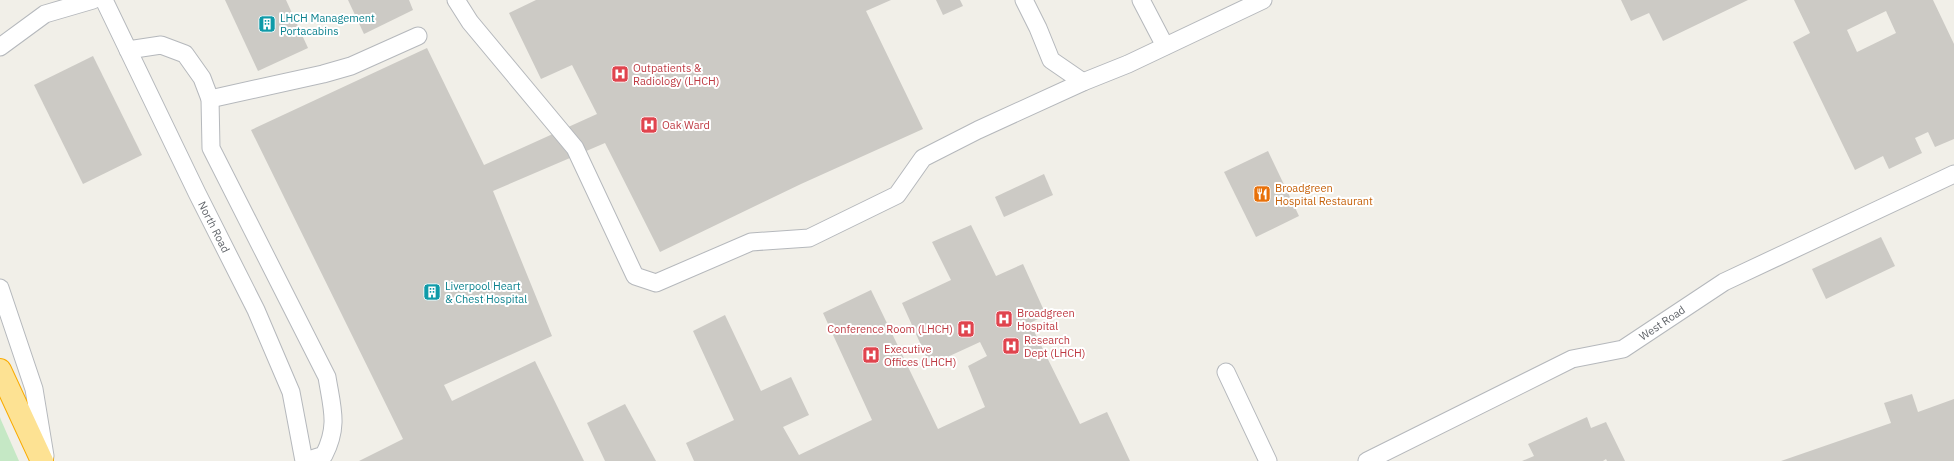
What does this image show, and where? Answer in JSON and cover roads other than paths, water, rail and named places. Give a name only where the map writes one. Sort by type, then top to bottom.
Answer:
[{"type":"highway","points":[[0,370],[42,461]]},
{"type":"lane","points":[[0,46],[45,14],[93,0]]},
{"type":"lane","name":"North Road","points":[[104,0],[256,310],[291,392],[304,461]]},
{"type":"lane","points":[[456,0],[470,22],[575,148],[635,276],[656,283],[751,242],[809,238],[897,196],[923,158],[978,130],[1083,82],[1128,64],[1263,0]]},
{"type":"lane","points":[[1024,0],[1038,28],[1051,60],[1083,82]]},
{"type":"lane","points":[[1142,0],[1165,46]]},
{"type":"lane","points":[[210,98],[323,74],[351,66],[418,36]]},
{"type":"lane","points":[[128,50],[161,45],[185,54],[202,78],[210,98],[211,148],[327,377],[334,416],[332,440],[324,455],[304,461]]},
{"type":"lane","name":"West Road","points":[[1367,461],[1572,359],[1623,349],[1724,282],[1954,174]]},
{"type":"lane","points":[[0,288],[34,389],[46,461]]},
{"type":"lane","points":[[1226,372],[1268,461]]},
{"type":"place","name":"LHCH Management Portacabins","points":[[267,24]]},
{"type":"place","name":"Outpatients & Radiology (LHCH)","points":[[620,74]]},
{"type":"place","name":"Oak Ward","points":[[649,125]]},
{"type":"place","name":"Broadgreen Hospital Restaurant","points":[[1262,194]]},
{"type":"place","name":"Liverpool Heart & Chest Hospital","points":[[432,292]]},
{"type":"place","name":"Broadgreen Hospital","points":[[1004,319]]},
{"type":"place","name":"Conference Room (LHCH)","points":[[966,329]]},
{"type":"place","name":"Research Dept (LHCH)","points":[[1011,346]]},
{"type":"place","name":"Executive Offices (LHCH)","points":[[871,355]]}]
